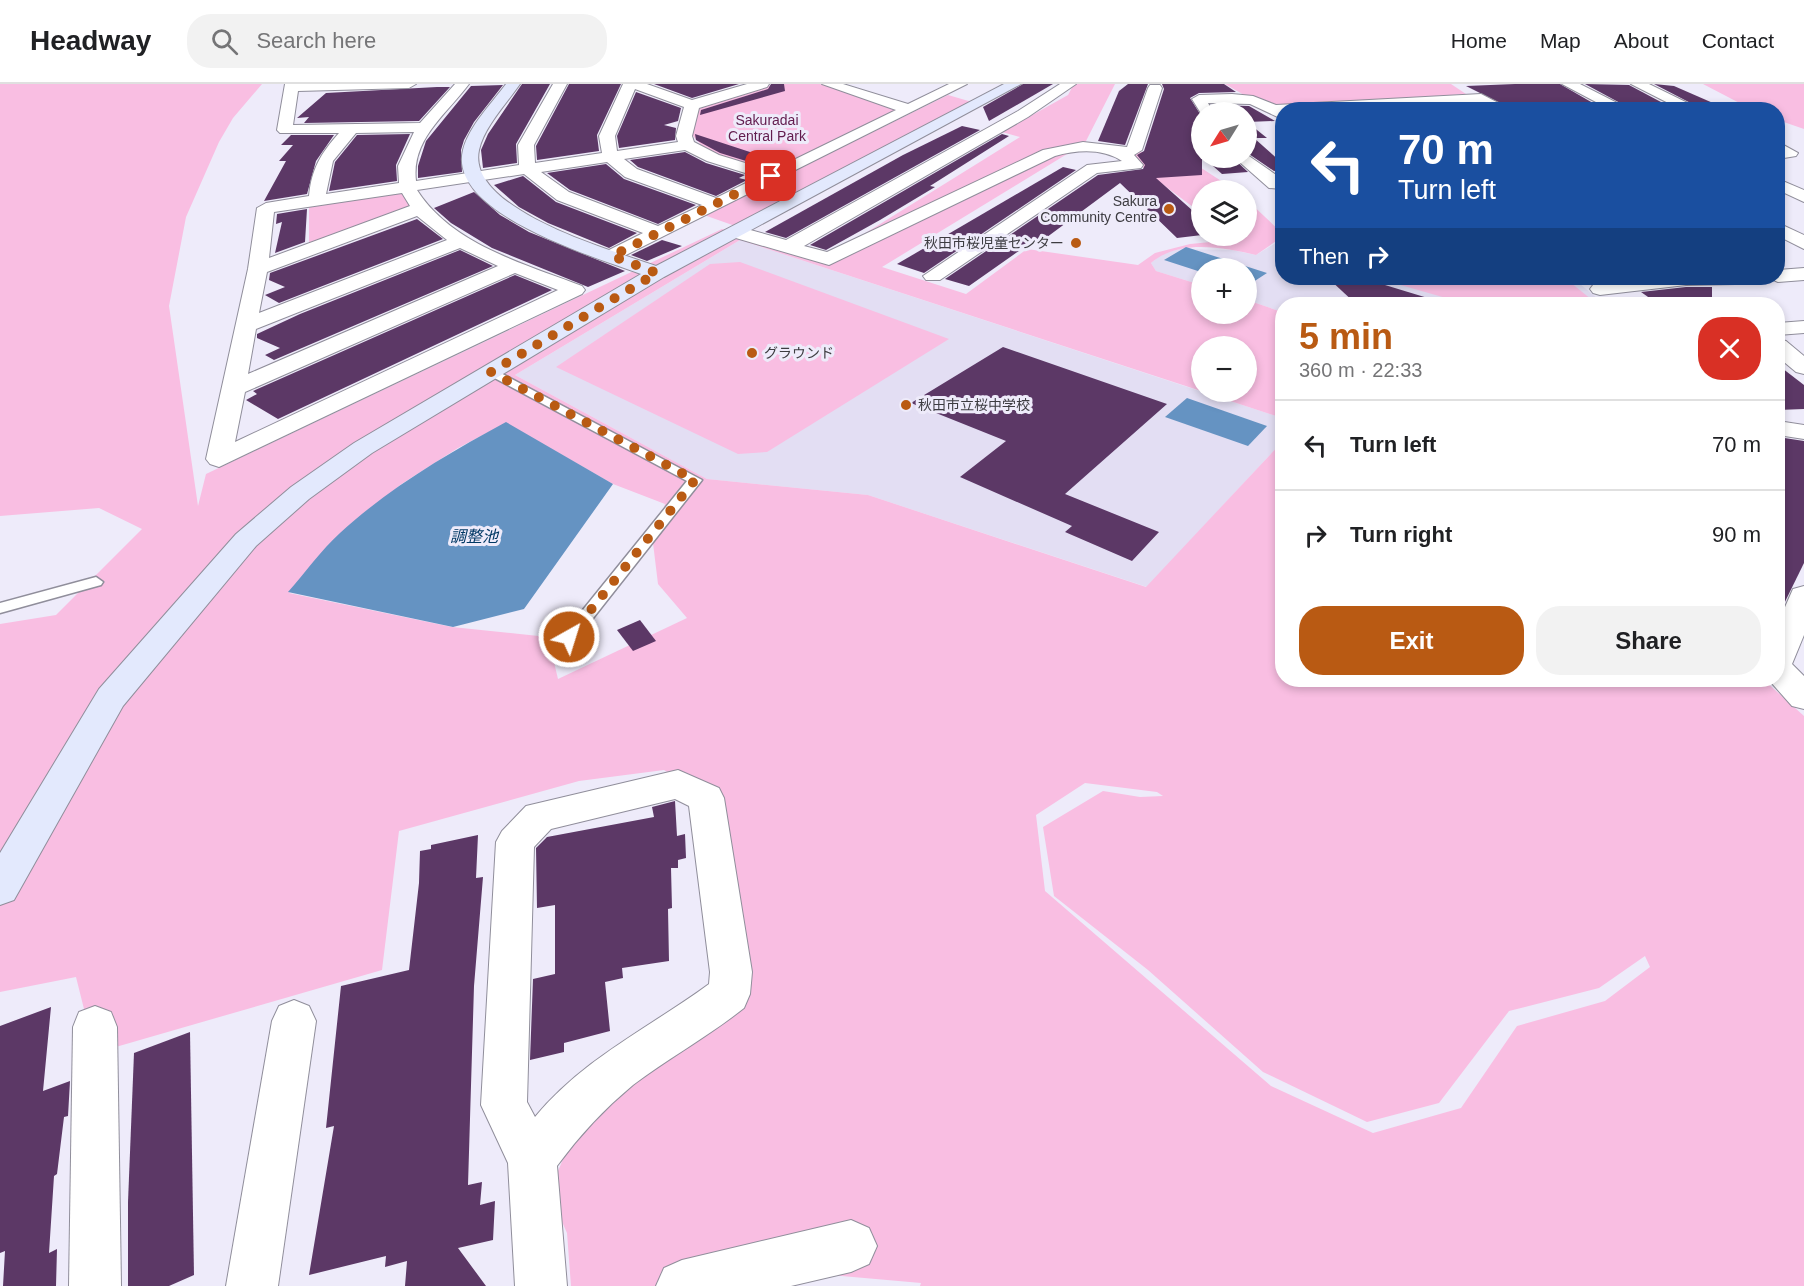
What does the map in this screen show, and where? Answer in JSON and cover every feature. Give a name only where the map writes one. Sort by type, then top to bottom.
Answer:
[{"type":"street","points":[[409,84],[292,86],[286,108],[285,130],[424,127]]},
{"type":"street","points":[[462,84],[424,127],[411,150],[406,167],[406,187],[418,209],[462,241],[515,266],[575,290],[219,459],[258,269],[266,208],[406,187],[527,168],[687,145],[713,158],[771,176]]},
{"type":"street","points":[[513,84],[471,149],[476,176],[485,193],[506,208],[542,227],[657,273]]},
{"type":"street","points":[[527,168],[526,145],[560,84]]},
{"type":"street","points":[[716,204],[640,176],[610,156],[607,136],[632,84],[692,105],[748,85]]},
{"type":"street","points":[[829,84],[909,109]]},
{"type":"street","points":[[921,84],[953,88],[984,102]]},
{"type":"street","points":[[0,888],[111,698],[246,540],[300,493],[363,448],[657,273],[984,102],[1014,84]]},
{"type":"street","points":[[786,248],[1023,114],[1069,84]]},
{"type":"street","points":[[1569,84],[1607,102]]},
{"type":"street","points":[[1638,84],[1677,102]]},
{"type":"street","points":[[612,256],[953,88]]},
{"type":"street","points":[[1122,154],[1134,150],[1158,93]]},
{"type":"street","points":[[1196,102],[1193,99],[1244,98],[1254,102]]},
{"type":"street","points":[[1417,102],[1481,98],[1489,102]]},
{"type":"street","points":[[1257,103],[1275,111]]},
{"type":"street","points":[[421,105],[444,104]]},
{"type":"street","points":[[687,145],[684,136],[692,105]]},
{"type":"street","points":[[286,108],[309,107]]},
{"type":"street","points":[[316,200],[318,174],[325,158],[351,129]]},
{"type":"street","points":[[736,232],[829,259],[1049,153],[1068,148],[1092,147],[1122,154],[1135,165],[1093,168],[933,276]]},
{"type":"street","points":[[527,168],[564,196],[659,233]]},
{"type":"street","points":[[1256,168],[1275,182]]},
{"type":"street","points":[[1785,188],[1804,197]]},
{"type":"street","points":[[258,269],[418,209]]},
{"type":"street","points":[[1785,233],[1804,243]]},
{"type":"street","points":[[246,326],[462,241]]},
{"type":"street","points":[[232,389],[515,266]]},
{"type":"street","points":[[1785,275],[1804,274]]},
{"type":"street","points":[[1594,285],[1609,297]]},
{"type":"street","points":[[1695,285],[1714,297]]},
{"type":"street","points":[[1785,328],[1804,327]]},
{"type":"street","points":[[1785,352],[1804,367]]},
{"type":"street","points":[[1785,429],[1804,432]]},
{"type":"street","points":[[1785,643],[1804,596]]},
{"type":"street","points":[[1785,676],[1804,696]]},
{"type":"street","points":[[531,1161],[554,1130],[603,1081],[701,1016],[729,994],[731,972],[706,798],[678,784],[539,817],[515,842],[504,1105],[531,1161],[541,1286]]},
{"type":"street","points":[[252,1286],[294,1021]]},
{"type":"street","points":[[95,1028],[95,1286]]},
{"type":"street","points":[[682,1286],[851,1246]]},
{"type":"lane","points":[[491,372],[695,480],[569,637]]},
{"type":"lane","points":[[0,608],[63,593],[96,582]]},
{"type":"shaded area","name":"秋田市立桜中学校","points":[[740,240],[1191,388],[1191,402],[1233,402],[1275,416],[1275,450],[1147,587],[868,495],[707,479],[515,375]]},
{"type":"shaded area","points":[[1275,243],[1275,285],[1581,285],[1596,297],[1275,297],[1275,310],[1257,303],[1257,258],[1191,258],[1191,282],[1156,271],[1151,263],[1163,253],[1180,249],[1232,250],[1256,255]]},
{"type":"green space","points":[[0,84],[262,84],[233,118],[219,142],[186,217],[169,306],[198,506],[206,474],[722,229],[815,259],[864,234],[1020,137],[1002,132],[1068,95],[1074,84],[1115,84],[1085,143],[882,267],[966,294],[1027,249],[1138,265],[1155,253],[1190,244],[1191,246],[1257,246],[1257,209],[1275,226],[1275,242],[1256,255],[1201,247],[1174,250],[1151,263],[1156,271],[1191,282],[1191,324],[1257,324],[1257,303],[1275,310],[1275,416],[1233,402],[1257,402],[1257,336],[1191,336],[1191,388],[740,240],[515,375],[707,479],[868,495],[1146,587],[1275,449],[1275,687],[1772,687],[1804,716],[1804,1286],[920,1286],[921,1283],[785,1271],[703,1286],[571,1286],[567,1233],[549,1192],[584,1110],[749,988],[723,805],[664,770],[579,781],[399,831],[382,970],[95,1053],[76,977],[0,992],[0,624],[56,615],[142,529],[99,508],[0,516]],"holes":[[[506,423],[613,484],[665,504],[653,543],[658,584],[687,618],[558,679],[548,637],[452,627],[289,593],[400,485],[458,448]],[[1085,783],[1157,792],[1163,796],[1140,797],[1103,791],[1043,827],[1054,896],[1148,970],[1263,1072],[1367,1122],[1439,1103],[1509,1011],[1599,988],[1645,956],[1650,967],[1605,1001],[1517,1026],[1461,1108],[1373,1133],[1271,1086],[1045,891],[1036,815]]]},
{"type":"green space","name":"Sakuradai Central Park","points":[[776,84],[820,84],[900,109],[774,171],[728,161],[707,149],[692,134],[697,107],[702,103]]},
{"type":"green space","points":[[1225,84],[1451,84],[1466,94],[1343,102],[1275,102],[1275,104],[1251,99]]},
{"type":"green space","points":[[1703,84],[1804,84],[1804,129],[1785,122],[1785,102],[1738,102]]},
{"type":"green space","points":[[948,95],[972,102],[738,227],[704,215]]},
{"type":"green space","points":[[1141,152],[1186,158],[1191,161],[1191,168],[1201,168],[1220,180],[1191,180],[1191,206],[1129,155]]},
{"type":"green space","points":[[402,192],[410,206],[309,244],[309,204]]},
{"type":"green space","name":"グラウンド","points":[[740,262],[949,339],[767,452],[738,454],[556,367],[710,264]]},
{"type":"green space","points":[[1400,285],[1574,285],[1588,297],[1442,297]]},
{"type":"water","points":[[1186,247],[1220,258],[1191,258],[1191,269],[1164,260]]},
{"type":"water","points":[[1257,270],[1267,273],[1257,280]]},
{"type":"water","points":[[1187,398],[1191,399],[1191,402],[1198,402],[1267,426],[1248,446],[1165,417]]},
{"type":"water","name":"調整池","points":[[506,422],[613,484],[524,609],[453,627],[288,592],[333,540],[378,501],[440,459]]},
{"type":"building","points":[[522,84],[550,84],[516,144],[517,163],[483,168],[481,150],[488,134]]},
{"type":"building","points":[[569,84],[621,84],[597,135],[599,151],[537,160],[536,146]]},
{"type":"building","points":[[654,84],[739,84],[692,98]]},
{"type":"building","points":[[771,84],[784,84],[785,91],[700,115],[701,110],[768,89]]},
{"type":"building","points":[[1023,84],[1053,84],[989,121],[983,107]]},
{"type":"building","points":[[1128,84],[1148,84],[1125,145],[1098,141],[1119,91]]},
{"type":"building","points":[[1162,84],[1224,84],[1236,92],[1199,93],[1190,98],[1193,102],[1191,168],[1202,168],[1202,175],[1156,178],[1191,209],[1191,236],[1177,238],[1120,183],[1039,243],[1033,241],[969,286],[945,279],[1098,175],[1143,169],[1145,165],[1137,155],[1144,151],[1164,89]]},
{"type":"building","points":[[1560,84],[1591,102],[1498,102],[1466,86]]},
{"type":"building","points":[[1585,84],[1629,85],[1661,102],[1618,102]]},
{"type":"building","points":[[1654,84],[1674,86],[1711,102],[1689,102]]},
{"type":"building","points":[[503,85],[474,122],[464,140],[461,150],[462,172],[418,178],[418,166],[426,141],[471,86]]},
{"type":"building","points":[[450,87],[419,121],[304,123],[309,117],[297,118],[326,93]]},
{"type":"building","points":[[636,92],[681,108],[678,121],[664,125],[676,128],[675,140],[619,148],[617,136]]},
{"type":"building","points":[[1257,111],[1275,121],[1257,122]]},
{"type":"building","points":[[962,126],[980,130],[786,238],[765,232],[903,155]]},
{"type":"building","points":[[1257,130],[1267,138],[1257,138]]},
{"type":"building","points":[[410,134],[396,165],[397,181],[329,191],[335,162],[357,135]]},
{"type":"building","points":[[695,134],[753,153],[749,154],[774,164],[766,167],[720,153],[696,140]]},
{"type":"building","points":[[1002,134],[1009,136],[930,186],[935,187],[880,220],[826,250],[810,245]]},
{"type":"building","points":[[291,135],[334,135],[316,161],[307,194],[264,201],[286,161],[279,161],[293,145],[281,145]]},
{"type":"building","points":[[1257,141],[1275,157],[1274,171],[1257,159]]},
{"type":"building","points":[[685,152],[706,163],[745,175],[739,178],[747,180],[716,196],[638,167],[630,160]]},
{"type":"building","points":[[606,164],[624,179],[696,205],[658,224],[570,190],[547,173]]},
{"type":"building","points":[[1063,167],[1076,170],[924,273],[897,264]]},
{"type":"building","points":[[1215,168],[1244,168],[1248,172],[1222,174]]},
{"type":"building","points":[[523,176],[556,202],[637,233],[609,248],[548,223],[519,207],[494,185]]},
{"type":"building","points":[[474,192],[500,215],[529,232],[625,271],[588,287],[492,248],[451,223],[434,208]]},
{"type":"building","points":[[307,209],[305,242],[275,253],[282,222],[276,224],[277,214]]},
{"type":"building","points":[[417,219],[443,239],[279,303],[265,295],[285,287],[269,280],[270,273]]},
{"type":"building","points":[[662,240],[682,246],[647,261],[631,255]]},
{"type":"building","points":[[460,250],[493,266],[274,360],[265,355],[280,348],[257,338],[257,334],[300,314]]},
{"type":"building","points":[[515,275],[552,290],[278,419],[246,400],[257,394],[253,391]]},
{"type":"building","points":[[1336,285],[1385,285],[1424,297],[1348,297]]},
{"type":"building","points":[[1686,287],[1712,287],[1712,297],[1648,297],[1641,292]]},
{"type":"building","points":[[1003,347],[1167,404],[1065,494],[1159,532],[1132,561],[1065,532],[1072,526],[960,477],[1006,441],[911,403]]},
{"type":"building","points":[[1785,370],[1804,385],[1804,409],[1785,410]]},
{"type":"building","points":[[1785,438],[1804,441],[1804,563],[1785,602]]},
{"type":"building","points":[[640,620],[656,641],[633,651],[617,630]]},
{"type":"building","points":[[675,801],[677,836],[685,834],[686,858],[678,860],[678,868],[671,868],[672,908],[668,909],[669,961],[622,968],[623,978],[605,982],[610,1031],[564,1043],[564,1052],[530,1060],[533,979],[555,974],[555,905],[537,908],[536,848],[547,837],[654,817],[652,807]]},
{"type":"building","points":[[478,835],[476,878],[483,877],[474,986],[468,1185],[482,1182],[480,1205],[495,1201],[493,1240],[458,1248],[486,1286],[405,1286],[407,1261],[385,1267],[386,1256],[309,1275],[334,1126],[326,1128],[341,986],[409,970],[419,883],[420,851],[431,849],[431,845]]},
{"type":"building","points":[[51,1007],[43,1091],[70,1081],[68,1116],[64,1117],[57,1174],[54,1176],[49,1253],[57,1249],[56,1286],[3,1286],[5,1251],[0,1253],[0,1026]]},
{"type":"building","points":[[190,1032],[194,1275],[169,1286],[128,1286],[128,1202],[134,1053]]},
{"type":"place","name":"Sakura Community Centre","points":[[1169,209]]},
{"type":"place","name":"秋田市桜児童センター","points":[[1076,243]]},
{"type":"place","name":"グラウンド","points":[[752,353]]},
{"type":"place","name":"秋田市立桜中学校","points":[[906,405]]},
{"type":"route","points":[[569,637],[695,480],[491,372],[657,273],[612,256],[771,176]]}]
